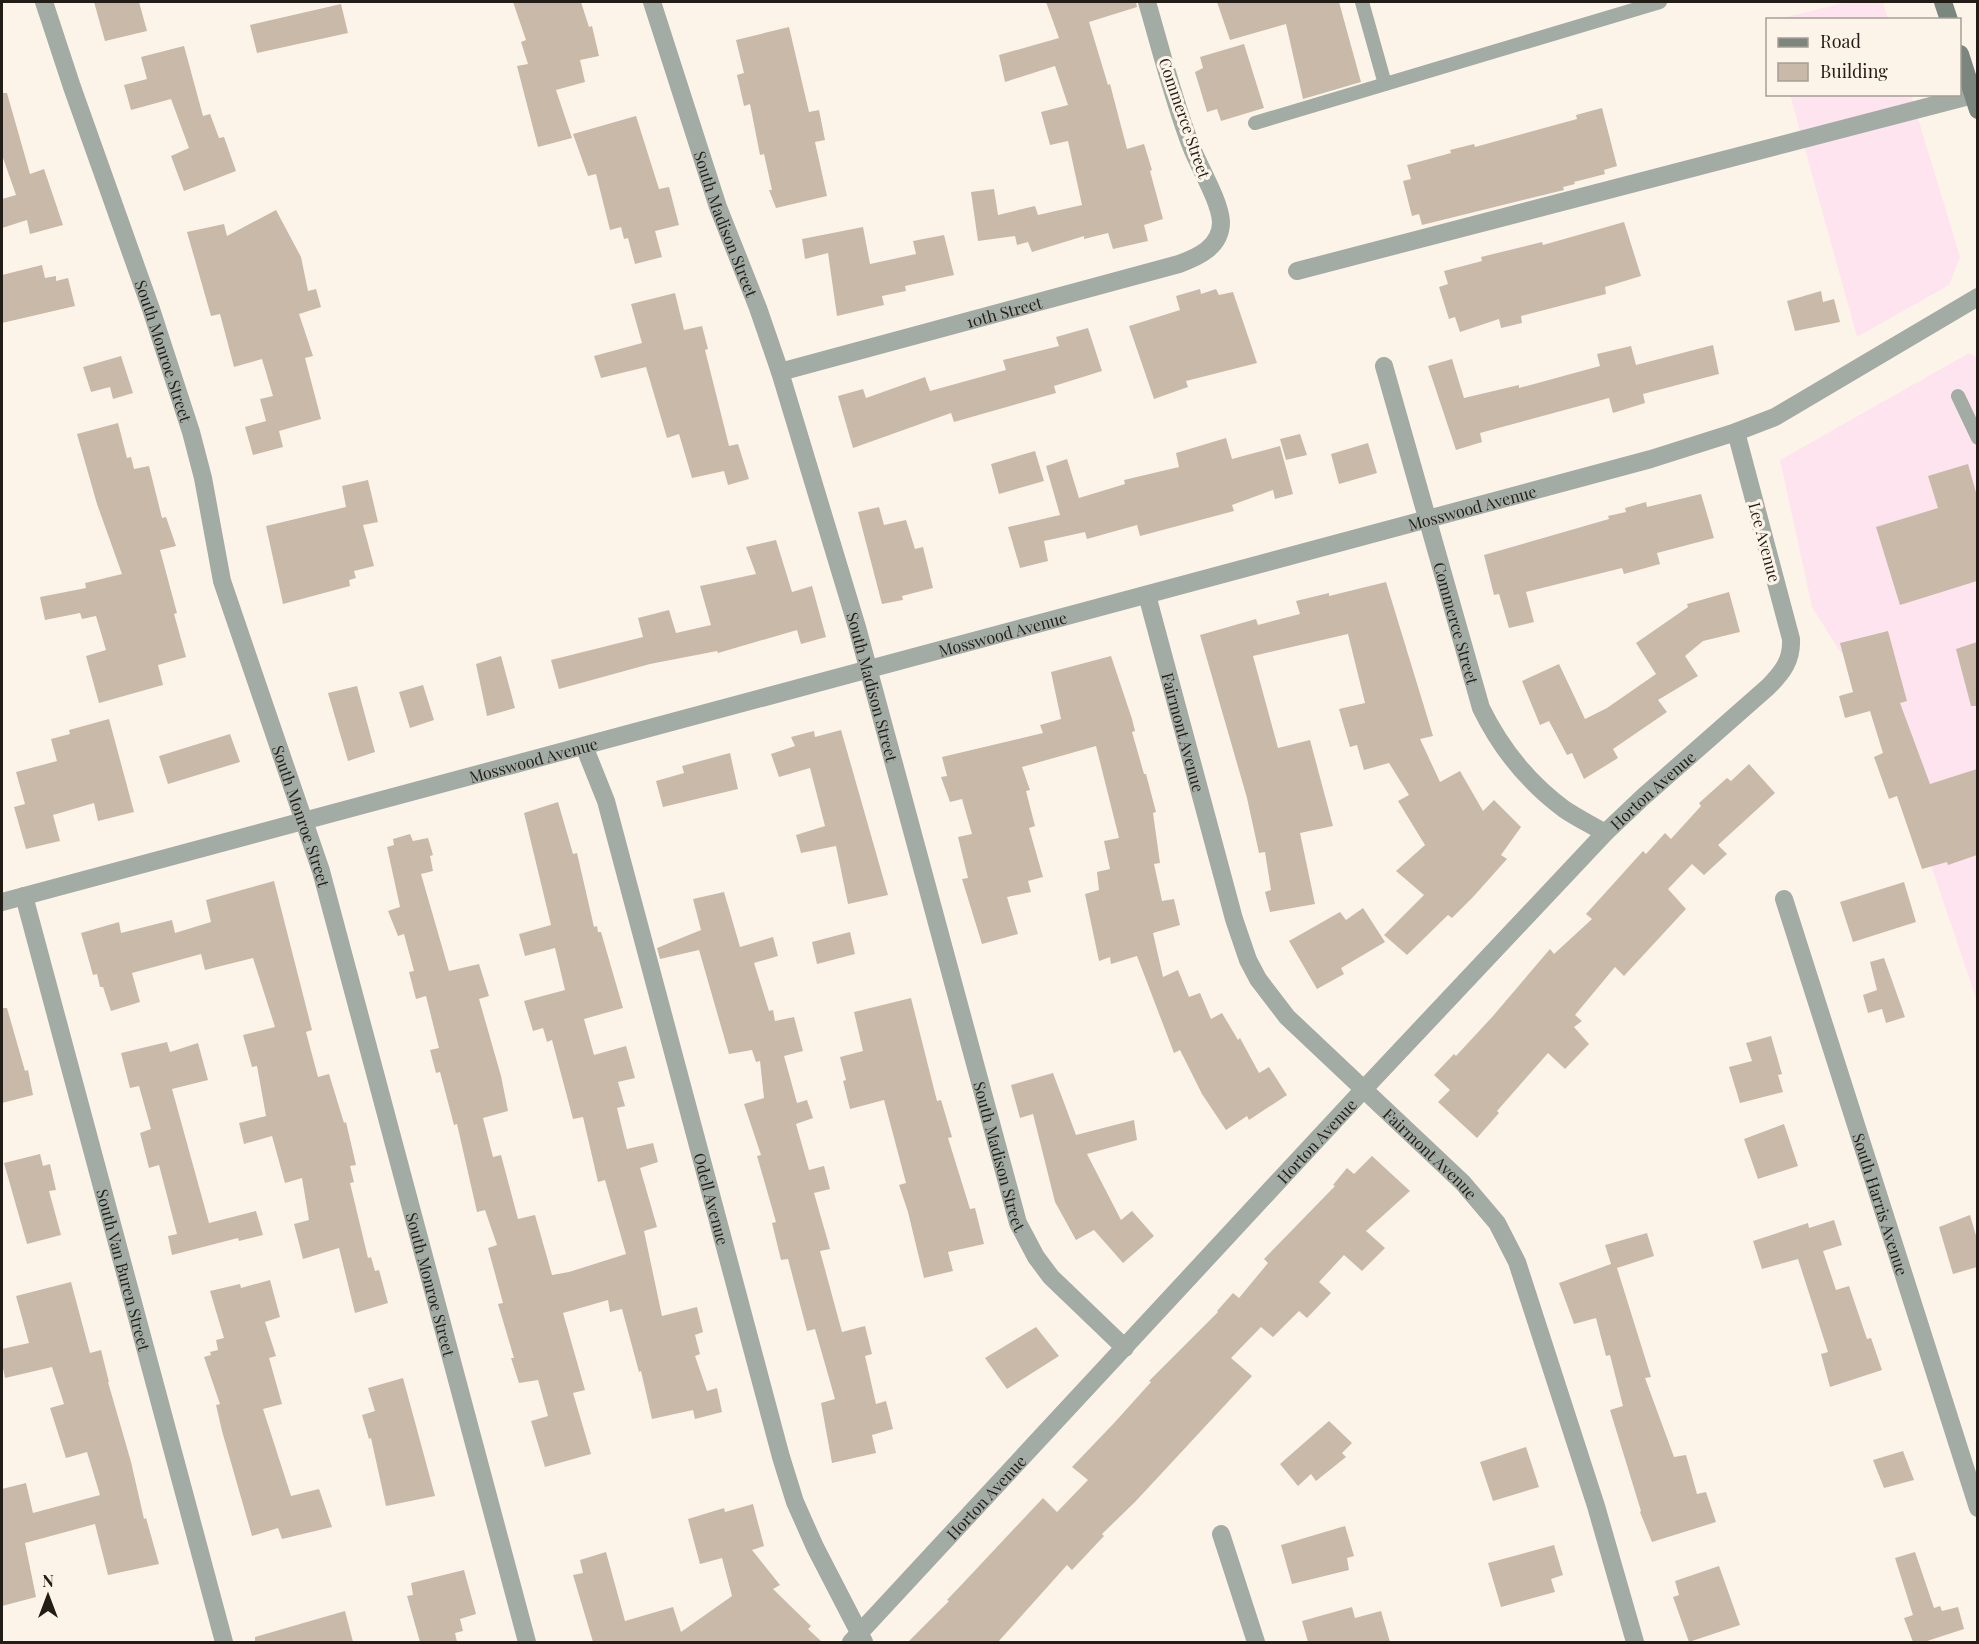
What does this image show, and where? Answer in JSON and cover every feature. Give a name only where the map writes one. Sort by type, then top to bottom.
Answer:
[{"type":"main road","points":[[1943,2],[1948,18]]},
{"type":"main road","points":[[1961,60],[1975,103]]},
{"type":"street","name":"South Monroe Street","points":[[44,2],[151,309],[191,432],[203,478],[222,581],[321,872],[527,1642]]},
{"type":"street","name":"South Madison Street","points":[[652,2],[717,207],[758,308],[780,372],[868,669],[1018,1223],[1036,1257],[1051,1277],[1125,1348]]},
{"type":"street","name":"Commerce Street","points":[[1147,2],[1173,93],[1192,148],[1218,208],[1221,223],[1218,234]]},
{"type":"street","points":[[1297,271],[1975,103]]},
{"type":"street","name":"10th Street","points":[[780,372],[1179,264],[1200,256],[1213,245],[1218,234]]},
{"type":"street","name":"Mosswood Avenue","points":[[2,902],[1651,459],[1775,417],[1977,297]]},
{"type":"street","name":"Commerce Street","points":[[1384,366],[1481,708],[1492,732],[1508,754],[1545,792],[1565,809],[1605,833]]},
{"type":"street","name":"Lee Avenue","points":[[1736,432],[1791,639],[1791,652]]},
{"type":"street","name":"Fairmont Avenue","points":[[1148,594],[1234,919],[1248,960],[1258,979],[1287,1017],[1463,1182],[1497,1223],[1517,1262],[1596,1506],[1635,1642]]},
{"type":"street","name":"Horton Avenue","points":[[858,1639],[1363,1090],[1605,833],[1643,796],[1768,687],[1784,671],[1791,652]]},
{"type":"street","name":"Odell Avenue","points":[[585,746],[606,801],[795,1502],[858,1639]]},
{"type":"street","name":"South Van Buren Street","points":[[24,896],[224,1642]]},
{"type":"street","name":"South Harris Avenue","points":[[1784,899],[1977,1508]]},
{"type":"street","points":[[1221,1534],[1256,1642]]},
{"type":"lane","points":[[1362,2],[1385,84]]},
{"type":"lane","points":[[1255,123],[1660,2]]},
{"type":"lane","points":[[1958,396],[1977,438]]},
{"type":"shaded area","points":[[1847,2],[1883,2],[1888,18],[1782,18]]},
{"type":"shaded area","points":[[1790,96],[1911,96],[1960,257],[1949,285],[1857,337]]},
{"type":"shaded area","points":[[1969,353],[1977,357],[1977,1001],[1912,809],[1867,644],[1841,653],[1812,607],[1780,460]]},
{"type":"building","points":[[94,2],[139,2],[147,31],[105,41]]},
{"type":"building","points":[[513,2],[581,2],[589,27],[592,26],[599,56],[580,60],[585,82],[556,90],[572,138],[538,147],[517,66],[528,64],[521,42],[526,40]]},
{"type":"building","points":[[1046,2],[1136,2],[1137,7],[1089,22],[1108,85],[1110,84],[1127,149],[1144,144],[1152,170],[1150,171],[1163,219],[1144,225],[1148,241],[1113,249],[1108,233],[1084,239],[1084,236],[1032,252],[1028,242],[1017,245],[1015,236],[978,241],[971,192],[994,189],[998,215],[1035,206],[1038,215],[1082,205],[1068,141],[1050,145],[1041,112],[1068,105],[1055,66],[1005,82],[999,55],[1059,38]]},
{"type":"building","points":[[1217,2],[1339,2],[1361,82],[1303,99],[1286,24],[1230,40]]},
{"type":"building","points":[[341,4],[348,33],[257,53],[250,25]]},
{"type":"building","points":[[789,27],[809,112],[819,110],[825,140],[815,142],[827,196],[776,208],[769,190],[772,190],[764,154],[760,155],[750,104],[744,106],[737,75],[744,73],[736,40]]},
{"type":"building","points":[[1244,44],[1264,108],[1221,121],[1217,109],[1207,112],[1195,72],[1203,68],[1200,57]]},
{"type":"building","points":[[184,46],[203,116],[210,114],[219,138],[224,137],[236,171],[184,191],[171,156],[189,148],[171,99],[131,110],[124,85],[147,79],[141,57]]},
{"type":"building","points":[[2,93],[7,93],[30,174],[44,169],[63,225],[30,234],[27,220],[2,228],[2,199],[16,195],[2,155]]},
{"type":"building","points":[[1602,108],[1617,166],[1604,170],[1605,174],[1574,182],[1575,184],[1563,187],[1564,190],[1422,225],[1419,214],[1412,216],[1403,181],[1411,179],[1407,165],[1451,153],[1450,150],[1474,144],[1475,147],[1577,119],[1576,115]]},
{"type":"building","points":[[636,116],[659,189],[669,187],[679,225],[655,231],[662,257],[635,264],[628,238],[624,239],[621,227],[610,230],[596,174],[588,176],[573,134]]},
{"type":"building","points":[[276,210],[301,257],[308,291],[316,289],[321,307],[299,314],[313,356],[305,358],[321,419],[279,431],[283,447],[253,455],[245,427],[266,421],[260,399],[273,396],[262,359],[234,367],[220,314],[211,316],[187,232],[224,224],[227,236]]},
{"type":"building","points":[[1624,222],[1641,276],[1605,287],[1606,294],[1521,316],[1522,323],[1501,328],[1499,319],[1460,332],[1455,317],[1449,319],[1439,287],[1448,284],[1444,271],[1482,261],[1481,257],[1542,242],[1543,245]]},
{"type":"building","points":[[863,227],[870,264],[916,254],[913,241],[944,235],[954,275],[905,286],[906,291],[882,296],[884,305],[837,316],[828,253],[805,259],[802,239]]},
{"type":"building","points":[[42,265],[45,278],[56,276],[56,281],[68,278],[75,306],[2,323],[2,275]]},
{"type":"building","points":[[1200,289],[1201,294],[1216,289],[1219,295],[1233,292],[1257,363],[1186,381],[1188,387],[1154,399],[1129,326],[1180,310],[1176,296]]},
{"type":"building","points":[[1821,291],[1823,302],[1834,299],[1840,322],[1795,331],[1787,301]]},
{"type":"building","points":[[675,293],[684,330],[702,326],[708,349],[705,350],[729,446],[738,444],[749,479],[728,485],[724,471],[692,478],[679,434],[667,438],[646,367],[601,378],[594,356],[642,343],[631,304]]},
{"type":"building","points":[[1088,328],[1102,371],[1054,386],[1056,393],[954,422],[951,413],[853,448],[838,396],[863,389],[866,398],[925,377],[930,391],[1006,370],[1003,360],[1059,346],[1056,337]]},
{"type":"building","points":[[1713,345],[1719,374],[1643,394],[1645,403],[1613,413],[1609,398],[1480,433],[1482,442],[1456,450],[1428,366],[1452,359],[1464,398],[1519,385],[1519,388],[1600,366],[1597,354],[1631,346],[1636,365]]},
{"type":"building","points":[[121,356],[133,393],[113,399],[110,387],[91,392],[83,367]]},
{"type":"building","points":[[118,423],[127,458],[131,457],[134,469],[149,466],[162,518],[166,517],[176,546],[160,550],[186,657],[158,665],[163,685],[99,703],[86,656],[106,650],[96,616],[82,619],[80,613],[45,620],[40,597],[86,588],[85,583],[122,574],[97,504],[77,434]]},
{"type":"building","points":[[1300,434],[1307,455],[1286,460],[1280,439]]},
{"type":"building","points":[[1226,438],[1232,459],[1280,446],[1293,494],[1275,499],[1273,490],[1232,505],[1234,511],[1140,536],[1137,525],[1087,539],[1085,532],[1044,541],[1048,561],[1020,568],[1008,527],[1060,515],[1046,466],[1067,459],[1079,498],[1125,484],[1124,480],[1179,467],[1176,453]]},
{"type":"building","points":[[1368,443],[1377,473],[1339,484],[1331,454]]},
{"type":"building","points":[[1035,451],[1044,481],[999,494],[991,464]]},
{"type":"building","points":[[1968,464],[1977,496],[1977,581],[1900,605],[1876,527],[1938,508],[1928,476]]},
{"type":"building","points":[[368,480],[378,522],[363,525],[374,566],[354,571],[356,578],[349,580],[350,586],[283,604],[266,526],[346,507],[342,486]]},
{"type":"building","points":[[1701,494],[1714,538],[1657,553],[1660,564],[1624,574],[1622,568],[1526,592],[1534,622],[1509,628],[1499,594],[1494,595],[1484,555],[1609,519],[1608,516],[1626,512],[1625,508],[1646,502],[1647,507]]},
{"type":"building","points":[[879,507],[884,525],[906,520],[915,549],[923,547],[933,588],[902,596],[903,600],[882,604],[858,512]]},
{"type":"building","points":[[776,540],[792,592],[812,586],[826,637],[801,644],[797,630],[718,653],[717,651],[650,664],[559,689],[551,660],[643,637],[638,618],[669,610],[676,633],[711,625],[700,586],[756,574],[746,547]]},
{"type":"building","points":[[1386,582],[1433,736],[1420,739],[1440,782],[1460,771],[1483,811],[1494,800],[1521,827],[1501,855],[1507,859],[1452,918],[1448,915],[1407,955],[1384,935],[1424,895],[1396,871],[1425,845],[1398,801],[1409,795],[1389,763],[1364,770],[1357,745],[1350,747],[1339,709],[1365,703],[1348,634],[1253,656],[1278,748],[1310,740],[1333,826],[1300,833],[1315,904],[1270,912],[1265,892],[1271,890],[1265,852],[1259,853],[1247,798],[1200,635],[1256,619],[1258,625],[1300,614],[1296,601],[1329,593],[1329,596]]},
{"type":"building","points":[[1729,592],[1740,632],[1703,641],[1685,656],[1698,676],[1658,700],[1667,712],[1613,749],[1618,758],[1584,779],[1572,753],[1567,755],[1549,721],[1540,725],[1522,681],[1559,664],[1585,719],[1607,708],[1656,674],[1636,643],[1688,607],[1687,604]]},
{"type":"building","points":[[1888,631],[1907,701],[1900,703],[1930,784],[1977,769],[1977,855],[1948,865],[1947,862],[1922,869],[1897,796],[1889,799],[1874,757],[1883,753],[1870,711],[1845,718],[1839,696],[1853,692],[1840,643]]},
{"type":"building","points":[[1977,642],[1977,706],[1971,706],[1956,649]]},
{"type":"building","points":[[501,656],[515,708],[487,716],[476,664]]},
{"type":"building","points":[[1111,656],[1132,719],[1135,731],[1132,732],[1156,812],[1153,813],[1160,863],[1154,864],[1162,901],[1174,899],[1180,925],[1153,933],[1163,977],[1178,970],[1189,997],[1200,993],[1211,1019],[1222,1013],[1238,1040],[1240,1038],[1259,1073],[1269,1067],[1287,1095],[1249,1120],[1247,1116],[1226,1130],[1202,1094],[1180,1050],[1174,1053],[1137,956],[1111,964],[1110,957],[1099,961],[1085,894],[1099,890],[1097,872],[1110,869],[1104,841],[1119,838],[1096,746],[1022,767],[1030,790],[1026,791],[1035,826],[1029,828],[1043,877],[1028,881],[1031,892],[1007,897],[1018,934],[982,944],[962,879],[968,878],[958,837],[972,834],[962,799],[950,802],[941,777],[947,776],[942,757],[1043,733],[1040,725],[1061,719],[1051,672]]},
{"type":"building","points":[[423,685],[434,720],[410,728],[399,692]]},
{"type":"building","points":[[357,686],[375,752],[348,761],[328,693]]},
{"type":"building","points":[[109,719],[134,812],[98,821],[94,803],[53,815],[60,841],[26,849],[14,807],[25,804],[16,772],[57,761],[51,739],[70,734],[69,730]]},
{"type":"building","points":[[841,730],[888,895],[848,904],[836,846],[801,853],[796,835],[825,826],[810,768],[779,777],[771,754],[795,746],[791,737],[814,731],[815,737]]},
{"type":"building","points":[[230,734],[240,762],[168,784],[159,756]]},
{"type":"building","points":[[730,753],[738,789],[663,807],[656,781],[684,773],[682,766]]},
{"type":"building","points":[[1749,764],[1775,793],[1718,845],[1727,854],[1704,875],[1692,864],[1668,889],[1686,909],[1624,976],[1615,967],[1575,1015],[1582,1021],[1574,1027],[1589,1044],[1565,1069],[1548,1053],[1497,1111],[1499,1113],[1477,1138],[1438,1102],[1450,1090],[1434,1075],[1454,1054],[1456,1056],[1493,1016],[1550,949],[1554,954],[1592,919],[1586,914],[1643,851],[1646,854],[1665,833],[1671,839],[1701,806],[1699,803],[1727,778],[1731,781]]},
{"type":"building","points":[[558,802],[573,854],[577,853],[594,927],[597,926],[598,932],[601,932],[623,1008],[584,1019],[594,1055],[626,1046],[635,1078],[618,1082],[625,1106],[617,1108],[627,1149],[653,1143],[658,1162],[640,1168],[657,1227],[644,1231],[662,1316],[697,1307],[703,1332],[695,1335],[700,1354],[695,1356],[707,1391],[717,1388],[722,1412],[695,1419],[693,1410],[652,1419],[641,1371],[639,1372],[622,1309],[610,1312],[608,1300],[563,1313],[585,1390],[573,1393],[591,1454],[545,1467],[531,1421],[548,1416],[538,1380],[519,1383],[511,1358],[514,1358],[498,1304],[503,1303],[488,1248],[497,1245],[485,1210],[477,1212],[457,1124],[454,1125],[440,1072],[436,1073],[430,1050],[439,1048],[426,996],[416,999],[409,972],[414,971],[404,934],[398,936],[388,911],[400,907],[387,847],[394,845],[393,839],[410,834],[413,841],[428,838],[433,855],[430,856],[433,871],[421,874],[449,971],[479,964],[489,996],[479,999],[501,1076],[508,1111],[483,1118],[493,1157],[501,1155],[518,1219],[535,1215],[552,1275],[569,1272],[626,1254],[605,1180],[598,1182],[583,1117],[573,1119],[552,1040],[547,1042],[543,1028],[533,1031],[524,1001],[565,990],[555,948],[525,956],[519,934],[551,925],[524,813]]},
{"type":"building","points":[[274,881],[312,1030],[306,1032],[318,1077],[329,1074],[344,1123],[346,1122],[356,1165],[350,1166],[354,1182],[350,1183],[368,1258],[371,1257],[375,1271],[379,1270],[388,1303],[355,1313],[339,1248],[303,1259],[294,1224],[309,1220],[302,1178],[285,1183],[272,1136],[244,1144],[239,1123],[266,1116],[257,1066],[252,1067],[243,1035],[275,1027],[253,958],[205,970],[201,954],[132,973],[140,1002],[111,1011],[97,974],[93,975],[81,933],[119,922],[121,933],[172,920],[175,933],[211,922],[206,900]]},
{"type":"building","points":[[1904,882],[1916,922],[1853,942],[1840,902]]},
{"type":"building","points":[[724,892],[740,947],[773,937],[778,956],[754,963],[769,1011],[773,1010],[775,1021],[794,1017],[803,1051],[784,1056],[797,1103],[807,1100],[813,1118],[796,1124],[809,1170],[824,1166],[830,1189],[814,1193],[830,1249],[820,1251],[842,1332],[865,1326],[872,1354],[865,1356],[876,1404],[886,1401],[893,1429],[872,1435],[876,1453],[832,1463],[821,1403],[835,1399],[815,1329],[807,1331],[788,1259],[781,1260],[772,1223],[776,1222],[757,1156],[761,1155],[744,1104],[764,1098],[760,1061],[756,1062],[752,1050],[729,1054],[699,950],[660,959],[657,948],[701,930],[693,899]]},
{"type":"building","points":[[1363,908],[1385,942],[1341,968],[1344,974],[1317,989],[1289,941],[1340,912],[1346,920]]},
{"type":"building","points":[[850,932],[855,954],[817,964],[812,942]]},
{"type":"building","points":[[1884,958],[1905,1017],[1886,1023],[1882,1009],[1868,1013],[1863,995],[1877,990],[1870,962]]},
{"type":"building","points":[[911,998],[937,1101],[941,1100],[952,1137],[948,1138],[970,1209],[975,1208],[984,1244],[948,1252],[953,1271],[924,1278],[899,1185],[906,1183],[884,1100],[850,1109],[840,1057],[863,1051],[854,1012]]},
{"type":"building","points":[[2,1008],[7,1008],[25,1071],[28,1070],[33,1095],[2,1103]]},
{"type":"building","points":[[1771,1036],[1782,1074],[1778,1075],[1783,1092],[1740,1103],[1729,1067],[1752,1061],[1746,1043]]},
{"type":"building","points":[[167,1042],[170,1052],[198,1043],[208,1080],[172,1089],[209,1223],[256,1211],[263,1235],[239,1241],[238,1238],[172,1255],[168,1236],[177,1234],[159,1165],[149,1168],[140,1133],[151,1129],[139,1086],[130,1088],[121,1053]]},
{"type":"building","points":[[1053,1073],[1076,1135],[1134,1120],[1137,1140],[1087,1154],[1121,1220],[1132,1211],[1154,1236],[1123,1263],[1094,1230],[1076,1240],[1055,1202],[1033,1114],[1020,1118],[1011,1085]]},
{"type":"building","points":[[1784,1124],[1798,1166],[1758,1179],[1744,1139]]},
{"type":"building","points":[[40,1154],[43,1166],[50,1164],[56,1190],[49,1191],[61,1235],[27,1244],[4,1163]]},
{"type":"building","points":[[1372,1156],[1410,1191],[1366,1231],[1385,1248],[1362,1271],[1344,1255],[1319,1282],[1331,1293],[1307,1318],[1299,1311],[1273,1337],[1261,1327],[1231,1358],[1252,1376],[1135,1502],[1102,1534],[1104,1536],[1072,1570],[1067,1565],[998,1642],[908,1642],[949,1601],[947,1600],[1043,1498],[1057,1512],[1088,1480],[1072,1467],[1151,1382],[1149,1381],[1218,1312],[1233,1293],[1239,1298],[1268,1263],[1264,1259],[1335,1186],[1333,1185],[1347,1168],[1354,1174]]},
{"type":"building","points":[[1970,1215],[1977,1239],[1977,1267],[1953,1274],[1939,1227]]},
{"type":"building","points":[[1834,1220],[1842,1245],[1823,1251],[1836,1290],[1849,1286],[1867,1339],[1871,1338],[1882,1370],[1830,1387],[1821,1354],[1828,1352],[1798,1259],[1762,1269],[1753,1241],[1808,1223],[1809,1228]]},
{"type":"building","points":[[1647,1233],[1654,1256],[1617,1268],[1651,1377],[1645,1378],[1674,1457],[1686,1455],[1697,1494],[1706,1492],[1716,1522],[1652,1542],[1640,1512],[1610,1410],[1623,1406],[1610,1355],[1606,1356],[1596,1318],[1574,1324],[1559,1283],[1611,1264],[1605,1245]]},
{"type":"building","points":[[270,1280],[280,1317],[265,1322],[276,1356],[269,1358],[282,1404],[263,1409],[291,1496],[319,1489],[332,1527],[282,1539],[278,1528],[252,1536],[222,1431],[216,1405],[220,1404],[204,1357],[218,1350],[216,1340],[224,1338],[210,1291],[240,1284],[241,1288]]},
{"type":"building","points":[[71,1282],[90,1353],[101,1350],[144,1519],[146,1518],[159,1564],[108,1575],[95,1524],[25,1543],[36,1597],[2,1606],[2,1489],[26,1483],[33,1513],[100,1495],[87,1452],[66,1458],[50,1408],[64,1404],[52,1367],[5,1378],[2,1363],[2,1349],[29,1343],[16,1296]]},
{"type":"building","points":[[1036,1327],[1059,1356],[1007,1389],[985,1358]]},
{"type":"building","points":[[403,1378],[435,1496],[386,1506],[371,1438],[369,1439],[362,1415],[375,1411],[368,1388]]},
{"type":"building","points":[[1329,1421],[1352,1443],[1342,1453],[1346,1457],[1316,1481],[1311,1474],[1298,1486],[1280,1464]]},
{"type":"building","points":[[1526,1447],[1539,1487],[1493,1501],[1480,1462]]},
{"type":"building","points":[[1903,1451],[1914,1480],[1884,1488],[1873,1460]]},
{"type":"building","points":[[753,1504],[764,1546],[752,1550],[780,1585],[773,1589],[811,1626],[808,1629],[822,1642],[593,1642],[573,1575],[583,1573],[580,1560],[606,1552],[625,1621],[673,1607],[681,1632],[732,1596],[722,1558],[700,1564],[688,1519],[724,1508],[725,1512]]},
{"type":"building","points":[[1345,1526],[1354,1556],[1347,1558],[1349,1570],[1292,1584],[1281,1545]]},
{"type":"building","points":[[1554,1545],[1563,1575],[1551,1579],[1555,1592],[1501,1607],[1488,1563]]},
{"type":"building","points":[[1915,1552],[1934,1608],[1940,1606],[1942,1611],[1958,1607],[1964,1629],[1924,1642],[1913,1642],[1904,1618],[1913,1615],[1895,1558]]},
{"type":"building","points":[[1719,1566],[1740,1625],[1689,1642],[1673,1597],[1679,1595],[1675,1581]]},
{"type":"building","points":[[464,1570],[476,1614],[460,1619],[463,1631],[455,1633],[457,1642],[420,1642],[407,1596],[413,1595],[411,1583]]},
{"type":"building","points":[[1352,1607],[1355,1618],[1381,1611],[1390,1642],[1308,1642],[1302,1621]]},
{"type":"building","points":[[345,1611],[353,1642],[255,1642],[255,1637]]}]
